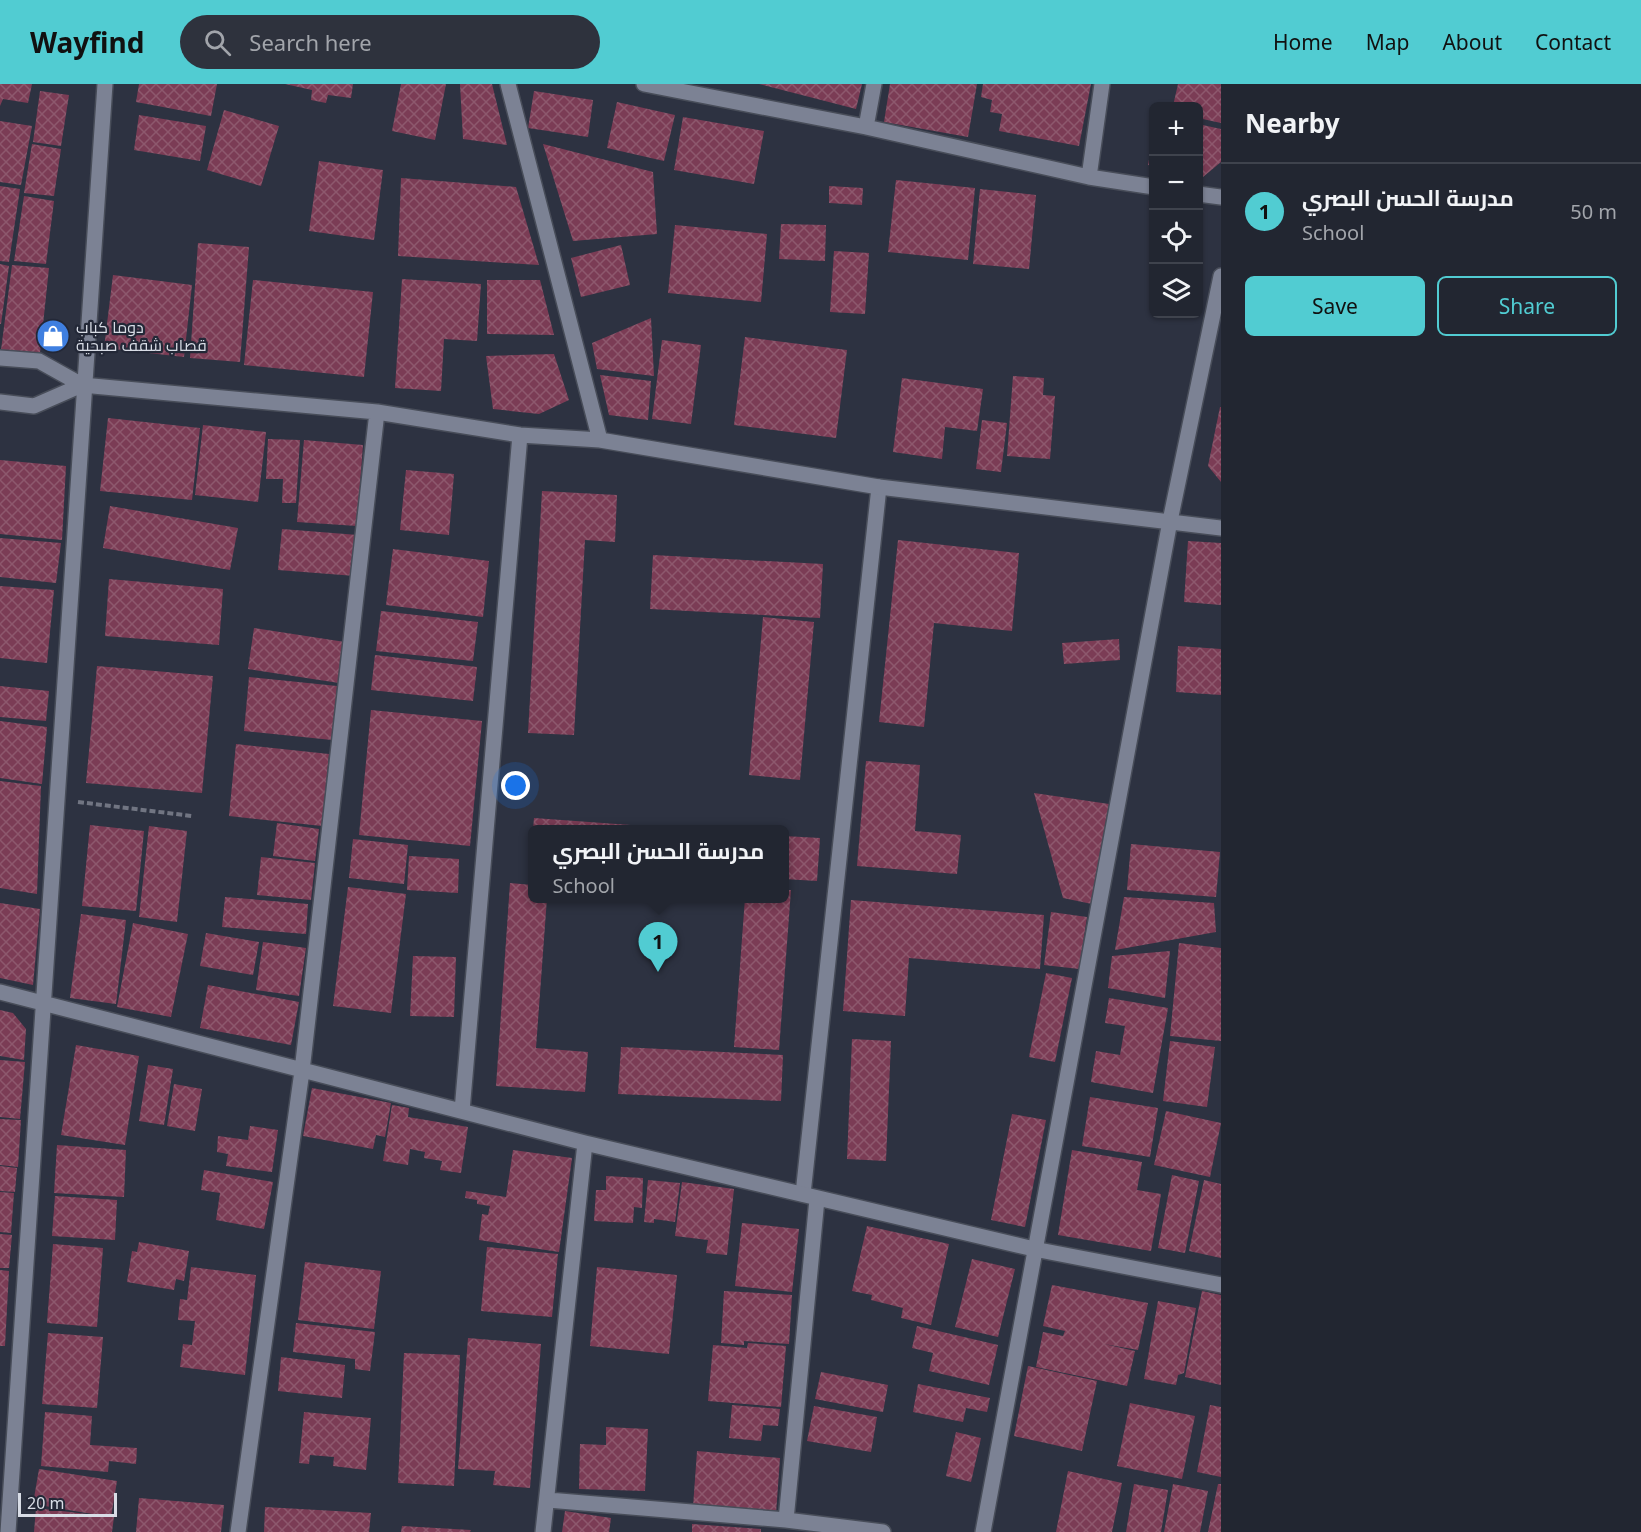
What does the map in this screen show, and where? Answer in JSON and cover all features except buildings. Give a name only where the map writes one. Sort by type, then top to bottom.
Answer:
[{"type":"street","points":[[8,1532],[44,1003],[82,386],[105,84]]},
{"type":"street","points":[[508,84],[600,440]]},
{"type":"street","points":[[644,84],[866,128],[1089,177],[1149,186]]},
{"type":"street","points":[[866,128],[874,84]]},
{"type":"street","points":[[1089,177],[1102,84]]},
{"type":"street","points":[[1203,195],[1221,197]]},
{"type":"street","points":[[983,1532],[1170,521],[1221,276]]},
{"type":"street","points":[[0,358],[39,361],[82,386],[376,412],[520,435],[600,440],[879,487],[1221,528]]},
{"type":"street","points":[[0,402],[34,406],[82,386]]},
{"type":"street","points":[[238,1532],[302,1071],[376,412]]},
{"type":"street","points":[[462,1111],[520,435]]},
{"type":"street","points":[[786,1520],[810,1196],[879,487]]},
{"type":"street","points":[[0,992],[585,1143],[1034,1248],[1221,1285]]},
{"type":"street","points":[[543,1532],[585,1143]]},
{"type":"street","points":[[548,1500],[786,1520],[883,1532]]},
{"type":"path","points":[[57,800],[192,816]]},
{"type":"place","name":"دوما كباب قصاب شقف صبحية","points":[[53,336]]},
{"type":"place","name":"مدرسة الحسن البصري","points":[[658,972]]}]
